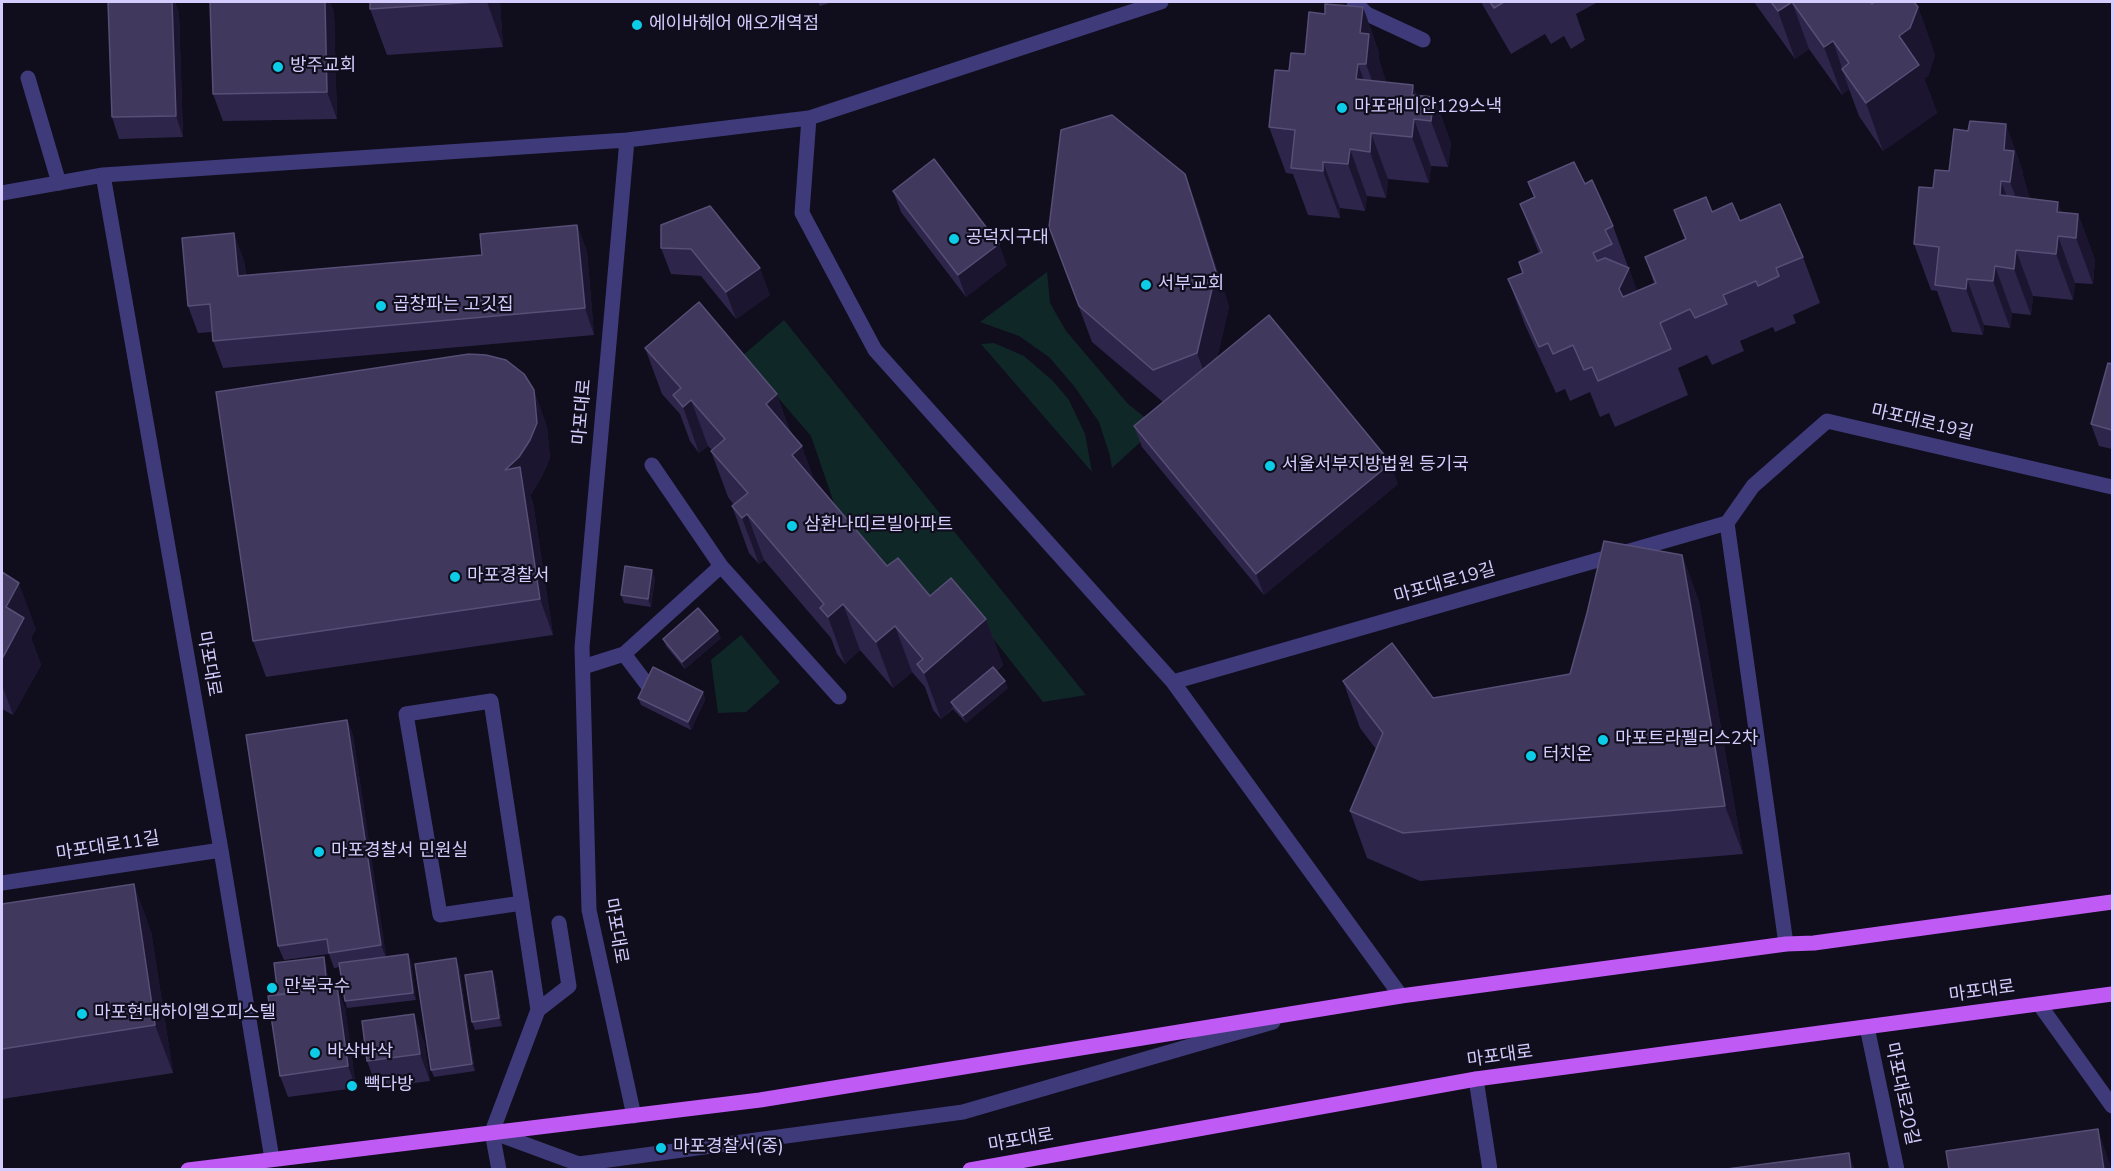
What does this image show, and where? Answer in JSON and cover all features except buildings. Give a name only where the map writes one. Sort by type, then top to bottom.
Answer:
[{"type":"main road","points":[[188,1170],[760,1100],[1401,996],[2112,902]]},
{"type":"main road","name":"마포대로","points":[[970,1170],[1476,1079],[2112,994]]},
{"type":"street","points":[[2,193],[103,175],[627,140],[809,118],[1161,2]]},
{"type":"street","points":[[1354,2],[1367,14],[1423,39]]},
{"type":"street","points":[[28,78],[59,183]]},
{"type":"street","points":[[809,118],[802,213],[875,350],[1173,682],[1401,996]]},
{"type":"street","name":"마포대로","points":[[627,140],[582,647],[589,910],[634,1116]]},
{"type":"street","name":"마포대로","points":[[103,175],[221,850],[272,1159]]},
{"type":"street","name":"마포대로19길","points":[[1173,682],[1727,524],[1753,486],[1827,421],[2112,487]]},
{"type":"street","points":[[652,465],[721,566],[838,697]]},
{"type":"street","points":[[1727,524],[1786,944]]},
{"type":"street","points":[[583,667],[624,654],[721,566]]},
{"type":"street","points":[[624,654],[649,687],[674,700]]},
{"type":"street","points":[[499,1170],[492,1132],[538,1010],[522,903],[491,701],[406,714],[440,915],[522,903]]},
{"type":"street","name":"마포대로11길","points":[[2,883],[221,850]]},
{"type":"street","points":[[538,1010],[569,986],[559,923]]},
{"type":"street","name":"마포대로","points":[[2039,1004],[2112,1106]]},
{"type":"street","points":[[492,1132],[579,1164],[963,1112],[1307,1012]]},
{"type":"street","name":"마포대로20길","points":[[1867,1027],[1897,1170]]},
{"type":"street","points":[[1476,1079],[1490,1170]]},
{"type":"green space","points":[[1047,272],[1050,303],[1066,331],[1128,404],[1157,427],[1112,468],[1099,422],[1074,386],[1049,357],[1019,336],[980,322]]},
{"type":"green space","points":[[784,320],[1086,695],[1043,702],[973,613],[904,588],[835,506],[811,436],[742,356]]},
{"type":"green space","points":[[994,343],[1024,356],[1053,381],[1069,400],[1085,434],[1092,472],[981,344]]},
{"type":"green space","points":[[741,635],[780,682],[746,712],[718,713],[711,660]]},
{"type":"place","name":"에이바헤어 애오개역점","points":[[637,25]]},
{"type":"place","name":"방주교회","points":[[278,67]]},
{"type":"place","name":"마포래미안129스낵","points":[[1342,108]]},
{"type":"place","name":"공덕지구대","points":[[954,239]]},
{"type":"place","name":"서부교회","points":[[1146,285]]},
{"type":"place","name":"곱창파는 고깃집","points":[[381,306]]},
{"type":"place","name":"서울서부지방법원 등기국","points":[[1270,466]]},
{"type":"place","name":"삼환나띠르빌아파트","points":[[792,526]]},
{"type":"place","name":"마포경찰서","points":[[455,577]]},
{"type":"place","name":"마포트라펠리스2차","points":[[1603,740]]},
{"type":"place","name":"터치온","points":[[1531,756]]},
{"type":"place","name":"마포경찰서 민원실","points":[[319,852]]},
{"type":"place","name":"만복국수","points":[[272,988]]},
{"type":"place","name":"마포현대하이엘오피스텔","points":[[82,1014]]},
{"type":"place","name":"바삭바삭","points":[[315,1053]]},
{"type":"place","name":"빽다방","points":[[352,1086]]},
{"type":"place","name":"마포경찰서(중)","points":[[661,1148]]}]
